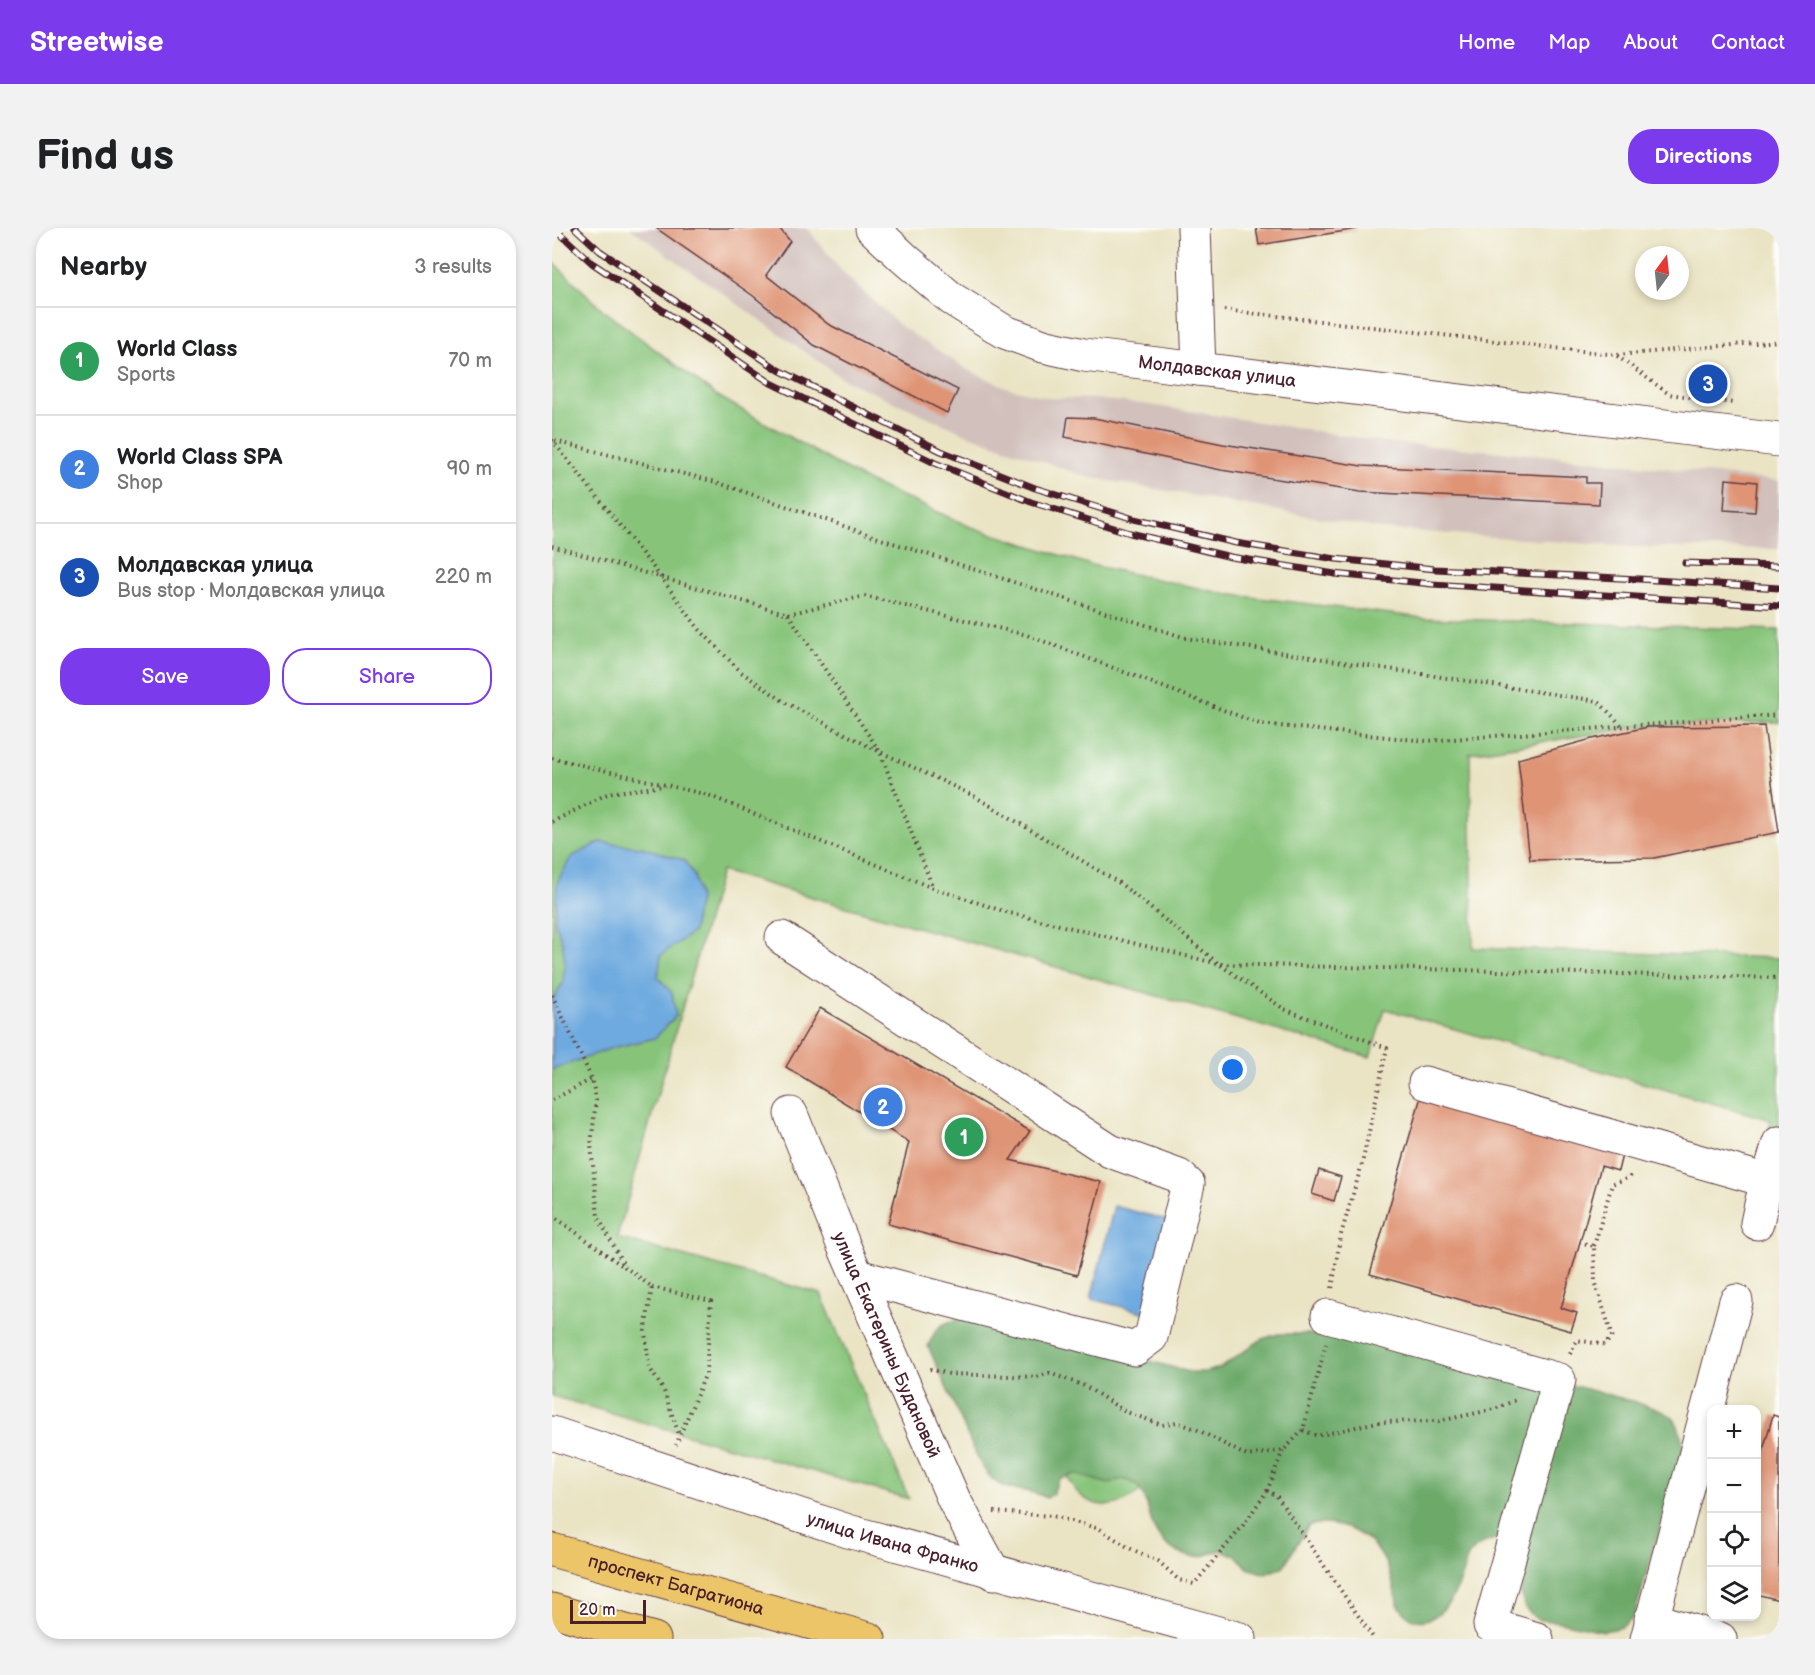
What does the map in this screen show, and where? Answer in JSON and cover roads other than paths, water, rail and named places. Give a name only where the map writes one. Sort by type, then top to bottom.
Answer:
[{"type":"main road","name":"проспект Багратиона","points":[[552,1550],[869,1639]]},
{"type":"main road","points":[[552,1610],[654,1639]]},
{"type":"street","name":"Молдавская улица","points":[[872,228],[952,298],[1005,332],[1043,346],[1084,355],[1779,440]]},
{"type":"street","points":[[1194,228],[1199,369]]},
{"type":"street","points":[[782,938],[1110,1151],[1179,1176],[1188,1184],[1151,1337],[1135,1349],[857,1276]]},
{"type":"street","points":[[1425,1083],[1768,1181]]},
{"type":"street","name":"улица Екатерины Будановой","points":[[791,1114],[857,1276],[954,1500],[994,1572]]},
{"type":"street","points":[[1757,1223],[1779,1143]]},
{"type":"street","points":[[1720,1639],[1649,1629],[1736,1301]]},
{"type":"street","points":[[1327,1330],[1559,1380],[1490,1625],[1537,1639]]},
{"type":"street","name":"улица Ивана Франко","points":[[552,1433],[848,1531],[1240,1639]]},
{"type":"water","points":[[600,842],[641,847],[684,860],[694,875],[699,898],[693,932],[661,955],[658,977],[672,993],[676,1016],[655,1038],[612,1048],[552,1070],[552,1001],[563,983],[565,962],[562,942],[555,922],[557,883],[571,857]]},
{"type":"water","points":[[1114,1206],[1171,1221],[1147,1313],[1091,1299]]},
{"type":"railway","points":[[554,228],[592,263],[771,383],[935,463],[1031,502],[1130,533],[1231,557],[1335,574],[1432,584],[1779,606]]},
{"type":"railway","points":[[575,228],[600,251],[779,370],[941,451],[1035,488],[1134,519],[1236,543],[1336,559],[1435,569],[1779,588]]},
{"type":"railway","points":[[1685,563],[1779,566]]},
{"type":"place","name":"Молдавская улица","points":[[1708,384]]},
{"type":"place","name":"World Class SPA","points":[[883,1107]]},
{"type":"place","name":"World Class","points":[[964,1137]]}]
